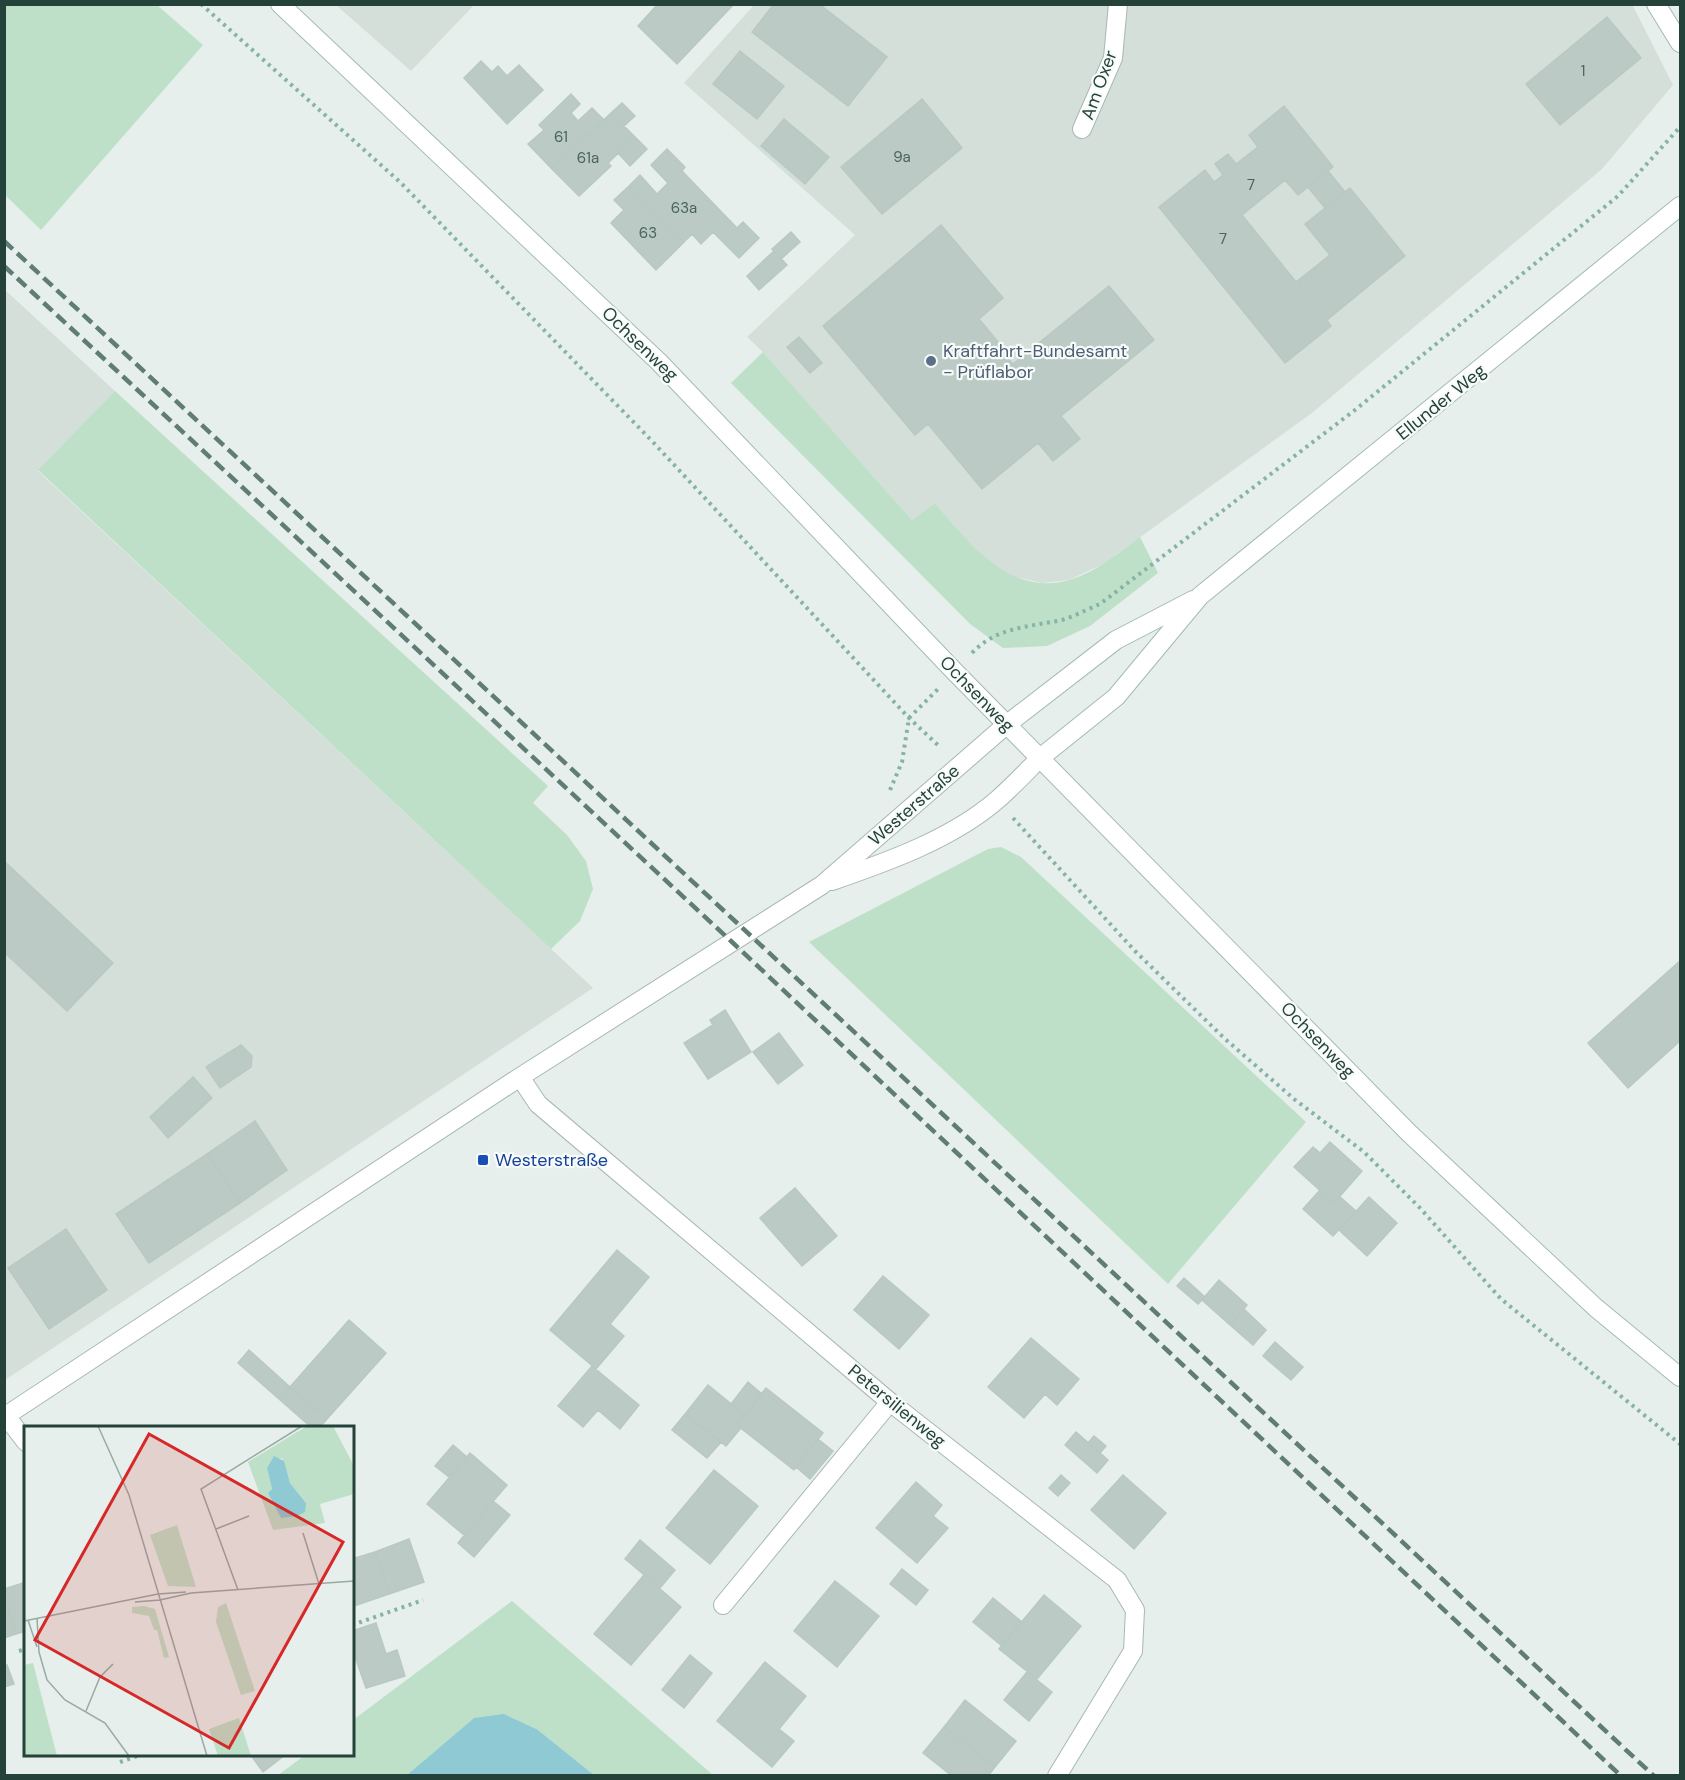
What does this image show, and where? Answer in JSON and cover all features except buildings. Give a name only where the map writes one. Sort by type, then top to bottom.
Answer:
[{"type":"main road","name":"Ochsenweg","points":[[280,4],[659,362],[1006,725],[1409,1133],[1596,1308],[1680,1377]]},
{"type":"main road","name":"Am Oxer","points":[[1082,129],[1113,58],[1118,4]]},
{"type":"main road","points":[[1656,4],[1680,43]]},
{"type":"main road","name":"Ellunder Weg","points":[[1040,758],[1116,697],[1200,596],[1680,206]]},
{"type":"main road","name":"Ellunder Weg","points":[[1006,725],[1116,640],[1200,596]]},
{"type":"main road","name":"Westerstraße","points":[[5,1417],[519,1077],[822,885],[1006,725]]},
{"type":"main road","name":"Westerstraße","points":[[822,885],[906,855],[996,801],[1040,758]]},
{"type":"main road","name":"Petersilienweg","points":[[519,1077],[538,1104],[890,1402],[1117,1580],[1136,1610],[1133,1652],[1057,1776]]},
{"type":"main road","points":[[723,1605],[890,1402]]},
{"type":"main road","points":[[5,1417],[24,1440]]},
{"type":"path","points":[[201,4],[401,183],[643,431],[909,718]]},
{"type":"path","points":[[981,643],[1023,626],[1063,619],[1100,604],[1355,410],[1618,196],[1680,128]]},
{"type":"path","points":[[996,801],[1135,951],[1224,1038],[1294,1099],[1364,1152],[1419,1208],[1501,1299],[1680,1444]]},
{"type":"path","points":[[354,1624],[423,1599]]},
{"type":"path","points":[[19,1651],[24,1650]]},
{"type":"path","points":[[120,1762],[139,1756]]},
{"type":"shaded area","points":[[1632,4],[1673,85],[1602,169],[1312,413],[1103,564],[1069,580],[1042,583],[1016,577],[996,567],[975,551],[935,503],[912,520],[763,352],[747,337],[855,235],[684,83],[754,5]]},
{"type":"shaded area","points":[[336,5],[474,5],[411,71]]},
{"type":"shaded area","points":[[4,289],[115,391],[38,471],[593,988],[5,1380]]},
{"type":"green space","points":[[4,5],[157,5],[203,45],[41,230],[5,195]]},
{"type":"green space","points":[[763,352],[912,520],[935,503],[976,549],[1009,573],[1027,581],[1047,583],[1079,577],[1106,562],[1140,537],[1158,573],[1090,626],[1047,646],[1003,648],[970,624],[731,383]]},
{"type":"green space","points":[[115,391],[548,786],[533,803],[567,835],[586,861],[593,889],[580,921],[551,949],[38,470]]},
{"type":"green space","points":[[1001,847],[1021,857],[1306,1122],[1168,1284],[809,942],[988,849]]},
{"type":"green space","points":[[512,1601],[713,1775],[594,1775],[538,1730],[474,1718],[407,1775],[277,1776],[304,1756],[354,1756],[354,1719]]},
{"type":"water","points":[[504,1714],[538,1730],[594,1775],[407,1775],[474,1718]]},
{"type":"railway","points":[[4,241],[1654,1776]]},
{"type":"railway","points":[[4,266],[732,942],[1621,1776]]},
{"type":"place","name":"Kraftfahrt-Bundesamt - Prüflabor","points":[[931,361]]},
{"type":"place","name":"Westerstraße","points":[[483,1160]]}]
